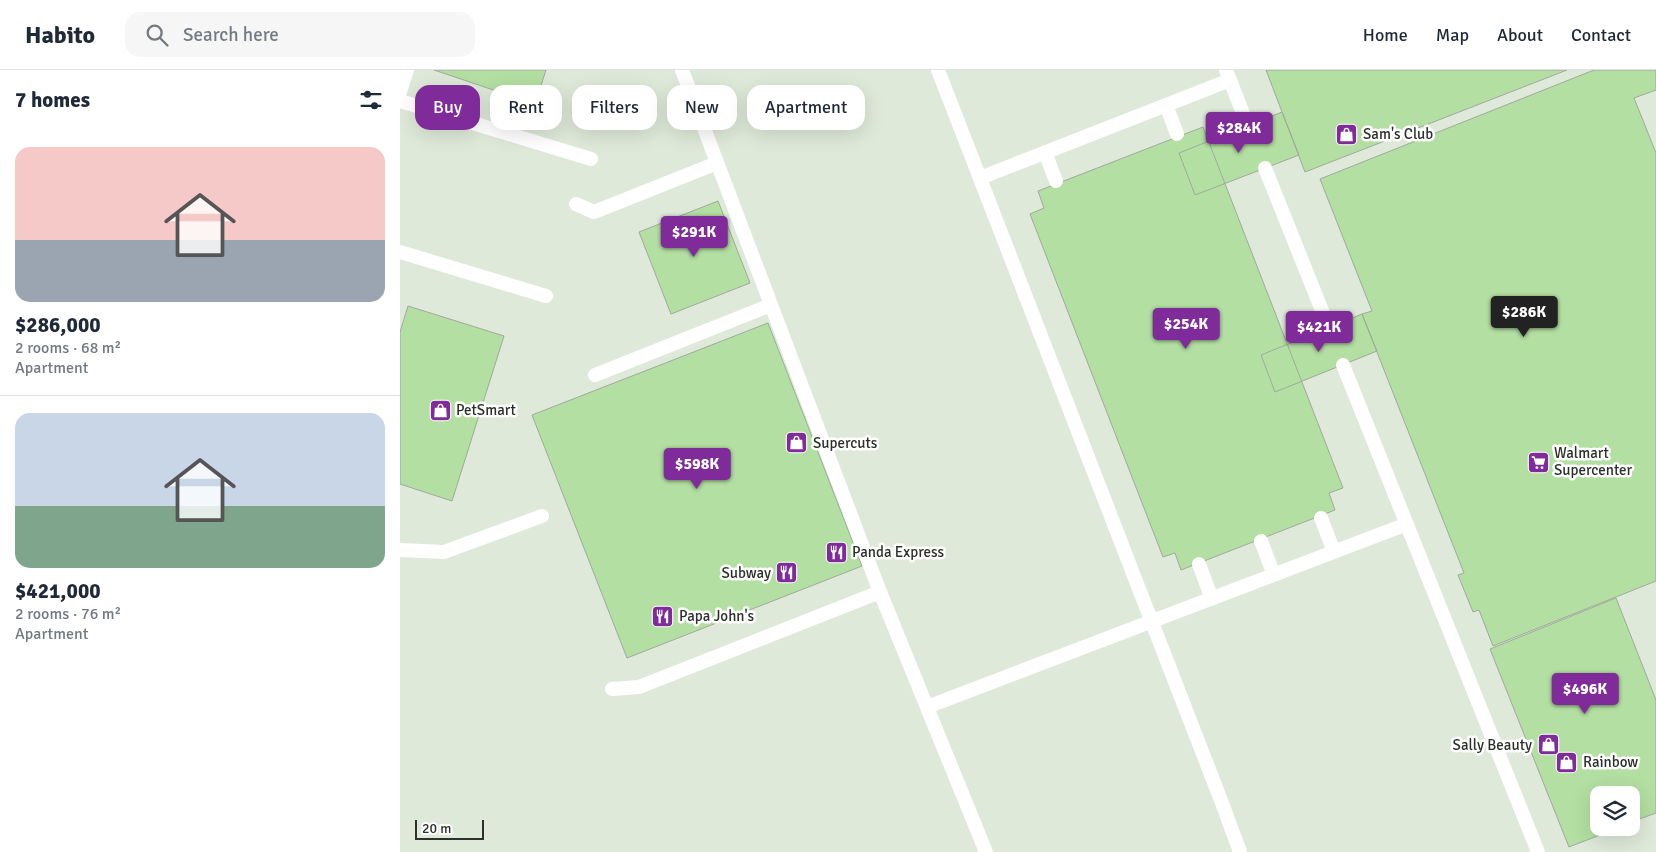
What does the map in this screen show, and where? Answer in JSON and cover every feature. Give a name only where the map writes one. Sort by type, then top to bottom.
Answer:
[{"type":"lane","points":[[400,92],[407,70]]},
{"type":"lane","points":[[682,70],[880,592],[986,852]]},
{"type":"lane","points":[[938,70],[1240,852]]},
{"type":"lane","points":[[980,178],[1166,105],[1228,75],[1248,126]]},
{"type":"lane","points":[[400,101],[592,159]]},
{"type":"lane","points":[[1166,105],[1177,134]]},
{"type":"lane","points":[[1045,152],[1056,181]]},
{"type":"lane","points":[[576,204],[594,212],[717,163]]},
{"type":"lane","points":[[1265,168],[1329,328]]},
{"type":"lane","points":[[400,252],[546,296]]},
{"type":"lane","points":[[595,375],[771,305]]},
{"type":"lane","points":[[1344,364],[1538,852]]},
{"type":"lane","points":[[400,550],[444,552],[542,516]]},
{"type":"lane","points":[[1321,518],[1334,552]]},
{"type":"lane","points":[[927,707],[1407,524]]},
{"type":"lane","points":[[1261,541],[1274,575]]},
{"type":"lane","points":[[1199,564],[1212,599]]},
{"type":"lane","points":[[612,689],[639,687],[880,592]]},
{"type":"building","points":[[434,70],[546,70],[541,85],[490,85],[490,89]]},
{"type":"building","name":"Sam's Club","points":[[1266,70],[1567,70],[1305,172]]},
{"type":"building","name":"Walmart Supercenter","points":[[1594,70],[1656,70],[1656,90],[1634,98],[1656,153],[1656,581],[1493,646],[1479,610],[1473,612],[1458,575],[1464,573],[1362,314],[1372,311],[1320,179]]},
{"type":"building","points":[[1282,112],[1299,155],[1195,195],[1179,153]]},
{"type":"building","points":[[1203,127],[1343,488],[1329,493],[1335,510],[1181,570],[1175,553],[1163,557],[1030,214],[1044,208],[1038,191]]},
{"type":"building","points":[[718,201],[750,283],[671,314],[639,232]]},
{"type":"building","name":"PetSmart","points":[[408,306],[504,336],[452,501],[400,484],[400,332]]},
{"type":"building","points":[[1362,314],[1377,351],[1275,392],[1261,355]]},
{"type":"building","points":[[768,323],[862,566],[627,658],[532,415]]},
{"type":"building","points":[[1616,598],[1656,700],[1656,813],[1640,819],[1640,786],[1590,786],[1590,836],[1597,836],[1569,847],[1490,649]]},
{"type":"place","name":"Sam's Club","points":[[1347,134]]},
{"type":"place","name":"PetSmart","points":[[440,410]]},
{"type":"place","name":"Supercuts","points":[[797,443]]},
{"type":"place","name":"Walmart Supercenter","points":[[1538,462]]},
{"type":"place","name":"Panda Express","points":[[836,552]]},
{"type":"place","name":"Subway","points":[[787,573]]},
{"type":"place","name":"Papa John's","points":[[663,616]]},
{"type":"place","name":"Sally Beauty","points":[[1548,745]]},
{"type":"place","name":"Rainbow","points":[[1567,762]]}]
